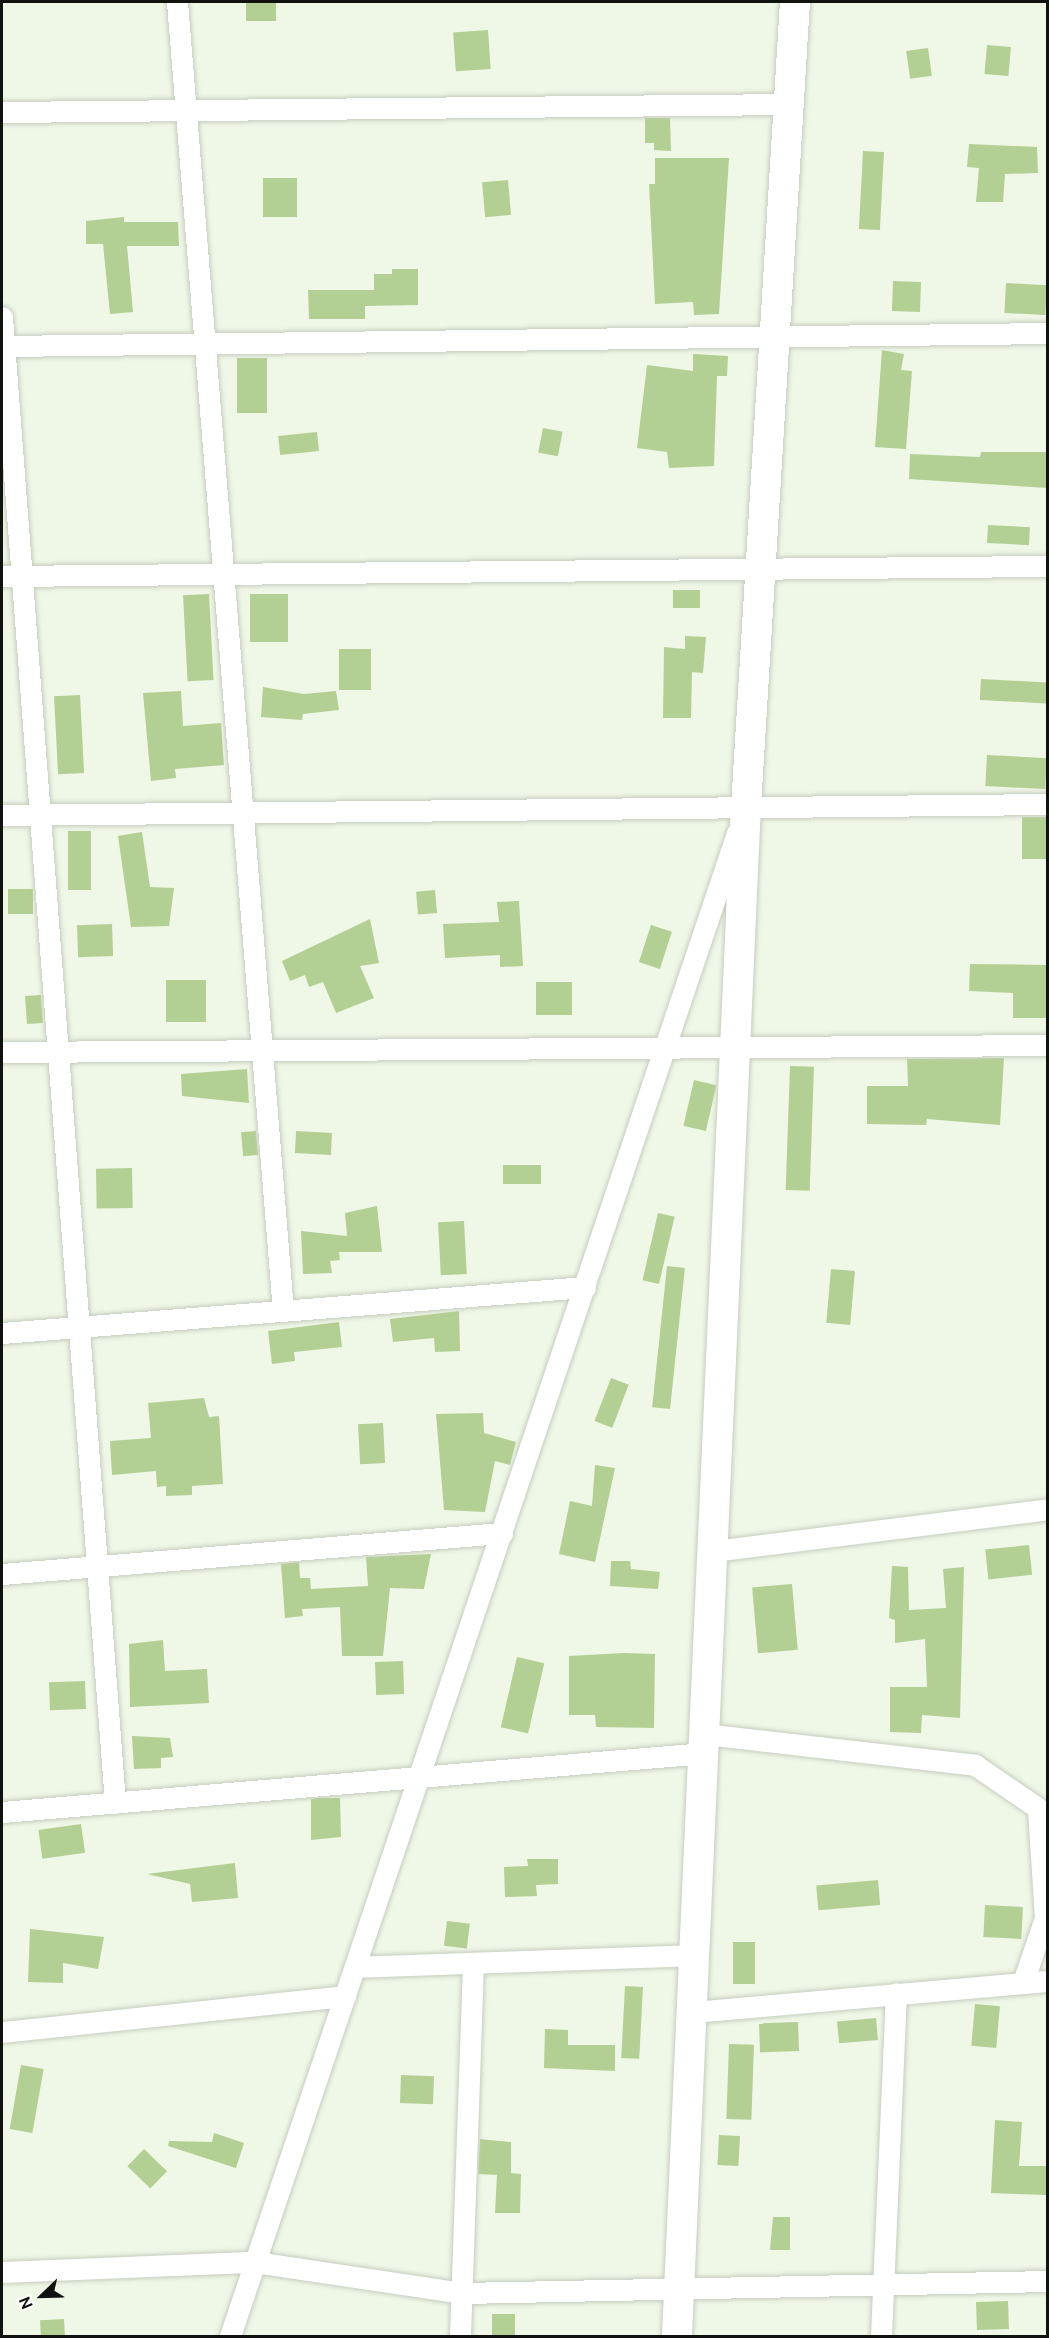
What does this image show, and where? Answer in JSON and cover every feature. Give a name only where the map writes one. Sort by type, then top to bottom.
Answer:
[{"type":"main road","points":[[677,2337],[746,807],[795,2]]},
{"type":"street","points":[[177,2],[283,1311]]},
{"type":"street","points":[[2,112],[788,104]]},
{"type":"street","points":[[2,317],[11,576],[40,814],[115,1803]]},
{"type":"street","points":[[3,346],[1047,333]]},
{"type":"street","points":[[11,576],[1047,566]]},
{"type":"street","points":[[2,815],[1047,804]]},
{"type":"street","points":[[230,2337],[746,807]]},
{"type":"street","points":[[2,1052],[1047,1045]]},
{"type":"street","points":[[2,1332],[585,1287]]},
{"type":"street","points":[[713,1551],[1047,1509]]},
{"type":"street","points":[[2,1574],[502,1533]]},
{"type":"street","points":[[2,1812],[419,1777],[704,1744],[975,1765],[1043,1812],[1045,1918],[1023,1982]]},
{"type":"street","points":[[355,1967],[695,1955]]},
{"type":"street","points":[[460,2337],[473,1963]]},
{"type":"street","points":[[692,2012],[1047,1981]]},
{"type":"street","points":[[881,2337],[896,1994]]},
{"type":"street","points":[[2,2032],[345,1996]]},
{"type":"street","points":[[2,2272],[255,2262],[462,2293],[1047,2281]]},
{"type":"building","points":[[246,2],[276,2],[276,21],[246,21]]},
{"type":"building","points":[[488,30],[491,69],[456,71],[453,32]]},
{"type":"building","points":[[987,45],[1011,47],[1008,76],[984,74]]},
{"type":"building","points":[[928,48],[932,76],[910,79],[906,51]]},
{"type":"building","points":[[645,118],[670,118],[671,151],[654,150],[654,143],[645,143]]},
{"type":"building","points":[[969,144],[1037,147],[1038,173],[1005,174],[1003,202],[976,202],[979,168],[967,167]]},
{"type":"building","points":[[863,151],[884,152],[880,230],[859,229]]},
{"type":"building","points":[[655,158],[729,158],[719,314],[694,315],[693,302],[655,304],[649,184],[655,184]]},
{"type":"building","points":[[263,178],[297,178],[297,217],[263,217]]},
{"type":"building","points":[[508,180],[511,215],[485,217],[482,182]]},
{"type":"building","points":[[124,217],[124,222],[178,222],[179,246],[127,246],[133,312],[110,314],[103,244],[86,244],[86,221]]},
{"type":"building","points":[[392,269],[418,269],[418,305],[365,306],[365,319],[309,319],[308,290],[374,290],[374,274],[392,274]]},
{"type":"building","points":[[893,281],[921,282],[920,312],[892,311]]},
{"type":"building","points":[[1006,283],[1047,285],[1045,315],[1004,313]]},
{"type":"building","points":[[882,350],[904,354],[901,370],[912,371],[906,449],[875,447]]},
{"type":"building","points":[[693,354],[728,356],[727,376],[717,376],[714,466],[669,468],[667,452],[637,448],[647,365],[693,371]]},
{"type":"building","points":[[237,358],[267,358],[267,413],[237,413]]},
{"type":"building","points":[[543,428],[563,432],[558,456],[538,453]]},
{"type":"building","points":[[317,432],[319,451],[280,455],[278,436]]},
{"type":"building","points":[[981,452],[1047,452],[1047,488],[909,479],[910,454],[980,457]]},
{"type":"building","points":[[988,525],[1030,527],[1029,545],[987,543]]},
{"type":"building","points":[[673,590],[700,590],[700,608],[673,608]]},
{"type":"building","points":[[209,594],[214,680],[188,681],[183,595]]},
{"type":"building","points":[[250,594],[288,594],[288,642],[250,642]]},
{"type":"building","points":[[685,636],[706,637],[703,673],[692,672],[691,718],[663,718],[664,647],[685,649]]},
{"type":"building","points":[[339,649],[371,649],[371,690],[339,690]]},
{"type":"building","points":[[981,679],[1047,682],[1046,703],[980,700]]},
{"type":"building","points":[[263,687],[304,694],[336,691],[339,710],[303,714],[302,720],[261,717]]},
{"type":"building","points":[[181,691],[183,726],[221,723],[224,765],[175,769],[176,778],[151,781],[143,693]]},
{"type":"building","points":[[80,695],[84,773],[58,774],[54,696]]},
{"type":"building","points":[[987,755],[1047,758],[1045,789],[985,786]]},
{"type":"building","points":[[1022,817],[1047,817],[1047,859],[1022,859]]},
{"type":"building","points":[[68,831],[91,831],[91,890],[68,890]]},
{"type":"building","points":[[142,832],[150,887],[174,888],[169,926],[131,927],[118,836]]},
{"type":"building","points":[[8,889],[33,889],[33,914],[8,914]]},
{"type":"building","points":[[435,890],[437,913],[418,915],[416,892]]},
{"type":"building","points":[[519,901],[523,966],[500,967],[500,955],[445,958],[443,924],[499,922],[497,902]]},
{"type":"building","points":[[370,919],[379,963],[360,966],[374,998],[336,1013],[323,982],[309,987],[305,975],[290,981],[282,961]]},
{"type":"building","points":[[112,924],[113,956],[78,957],[77,925]]},
{"type":"building","points":[[651,925],[672,932],[660,969],[639,962]]},
{"type":"building","points":[[970,964],[1047,965],[1047,1018],[1013,1018],[1013,993],[969,991]]},
{"type":"building","points":[[166,980],[206,980],[206,1022],[166,1022]]},
{"type":"building","points":[[536,982],[572,982],[572,1015],[536,1015]]},
{"type":"building","points":[[41,995],[43,1023],[27,1024],[25,996]]},
{"type":"building","points":[[1004,1058],[1000,1125],[927,1119],[926,1125],[867,1124],[867,1086],[908,1086],[907,1059]]},
{"type":"building","points":[[790,1066],[814,1067],[810,1191],[786,1190]]},
{"type":"building","points":[[247,1069],[249,1103],[182,1096],[181,1074]]},
{"type":"building","points":[[694,1080],[716,1085],[706,1131],[683,1126]]},
{"type":"building","points":[[256,1131],[258,1155],[243,1156],[241,1132]]},
{"type":"building","points":[[296,1131],[332,1133],[331,1155],[295,1153]]},
{"type":"building","points":[[503,1165],[541,1165],[541,1184],[503,1184]]},
{"type":"building","points":[[132,1168],[133,1208],[97,1209],[96,1169]]},
{"type":"building","points":[[377,1206],[382,1252],[339,1252],[340,1260],[330,1261],[332,1273],[303,1274],[301,1231],[347,1236],[345,1213]]},
{"type":"building","points":[[658,1213],[675,1217],[659,1284],[642,1280]]},
{"type":"building","points":[[464,1221],[467,1274],[441,1275],[438,1222]]},
{"type":"building","points":[[667,1266],[685,1268],[670,1409],[652,1407]]},
{"type":"building","points":[[831,1269],[855,1271],[850,1325],[826,1323]]},
{"type":"building","points":[[459,1311],[460,1351],[435,1352],[434,1338],[393,1342],[390,1319]]},
{"type":"building","points":[[339,1322],[342,1347],[294,1352],[295,1361],[272,1364],[268,1331]]},
{"type":"building","points":[[611,1378],[629,1385],[612,1428],[595,1421]]},
{"type":"building","points":[[204,1398],[209,1417],[219,1416],[223,1484],[192,1486],[192,1495],[166,1496],[166,1486],[157,1487],[156,1471],[112,1475],[110,1441],[151,1438],[148,1403]]},
{"type":"building","points":[[483,1413],[484,1433],[516,1442],[510,1465],[495,1461],[485,1512],[444,1510],[436,1414]]},
{"type":"building","points":[[383,1423],[385,1463],[360,1464],[358,1424]]},
{"type":"building","points":[[595,1465],[615,1468],[595,1562],[559,1554],[570,1501],[592,1506]]},
{"type":"building","points":[[1029,1545],[1032,1575],[988,1579],[985,1550]]},
{"type":"building","points":[[431,1554],[424,1589],[390,1588],[383,1656],[342,1656],[340,1607],[302,1609],[303,1616],[285,1618],[281,1564],[299,1562],[300,1578],[310,1578],[311,1589],[368,1586],[366,1557]]},
{"type":"building","points":[[611,1561],[630,1561],[631,1569],[660,1572],[658,1589],[610,1586]]},
{"type":"building","points":[[892,1566],[908,1567],[909,1610],[946,1608],[943,1569],[964,1567],[960,1718],[922,1715],[921,1733],[890,1732],[890,1687],[927,1687],[925,1639],[895,1643],[895,1620],[889,1618]]},
{"type":"building","points":[[792,1584],[798,1650],[758,1653],[752,1587]]},
{"type":"building","points":[[163,1640],[165,1671],[207,1669],[209,1703],[130,1707],[129,1644]]},
{"type":"building","points":[[655,1654],[654,1728],[596,1727],[595,1715],[569,1715],[569,1656]]},
{"type":"building","points":[[517,1657],[544,1663],[528,1733],[501,1727]]},
{"type":"building","points":[[403,1661],[404,1694],[376,1695],[375,1662]]},
{"type":"building","points":[[85,1681],[86,1709],[50,1710],[49,1682]]},
{"type":"building","points":[[132,1736],[170,1738],[173,1757],[161,1758],[161,1768],[134,1769]]},
{"type":"building","points":[[340,1798],[341,1837],[311,1840],[311,1799]]},
{"type":"building","points":[[81,1824],[85,1853],[42,1859],[38,1830]]},
{"type":"building","points":[[527,1859],[558,1859],[558,1884],[536,1885],[537,1896],[505,1897],[504,1867],[528,1866]]},
{"type":"building","points":[[235,1863],[238,1898],[192,1902],[190,1884],[147,1874]]},
{"type":"building","points":[[878,1880],[880,1905],[818,1910],[816,1885]]},
{"type":"building","points":[[985,1905],[1023,1907],[1021,1939],[983,1937]]},
{"type":"building","points":[[447,1921],[470,1924],[467,1949],[444,1946]]},
{"type":"building","points":[[30,1929],[104,1937],[98,1969],[63,1963],[63,1983],[28,1982]]},
{"type":"building","points":[[733,1942],[755,1942],[755,1984],[733,1984]]},
{"type":"building","points":[[625,1986],[643,1987],[639,2059],[621,2058]]},
{"type":"building","points":[[975,2004],[1000,2006],[996,2048],[971,2046]]},
{"type":"building","points":[[876,2018],[878,2040],[839,2043],[837,2021]]},
{"type":"building","points":[[798,2022],[799,2051],[760,2052],[759,2023]]},
{"type":"building","points":[[545,2029],[568,2030],[568,2045],[615,2045],[615,2071],[544,2068]]},
{"type":"building","points":[[729,2044],[754,2045],[751,2120],[726,2119]]},
{"type":"building","points":[[21,2065],[44,2069],[32,2133],[10,2129]]},
{"type":"building","points":[[401,2075],[434,2076],[433,2104],[400,2103]]},
{"type":"building","points":[[995,2120],[1022,2122],[1019,2166],[1047,2166],[1047,2195],[991,2193]]},
{"type":"building","points":[[214,2133],[244,2143],[236,2168],[168,2146],[169,2141],[212,2142]]},
{"type":"building","points":[[719,2135],[740,2136],[738,2166],[717,2165]]},
{"type":"building","points":[[480,2139],[511,2142],[511,2173],[521,2174],[520,2213],[495,2213],[497,2175],[478,2174]]},
{"type":"building","points":[[144,2149],[167,2171],[150,2188],[127,2166]]},
{"type":"building","points":[[773,2217],[790,2217],[790,2250],[770,2250]]},
{"type":"building","points":[[1008,2301],[1009,2329],[977,2330],[976,2302]]},
{"type":"building","points":[[492,2314],[515,2314],[515,2336],[492,2336]]},
{"type":"building","points":[[64,2319],[65,2336],[41,2336],[40,2320]]}]
